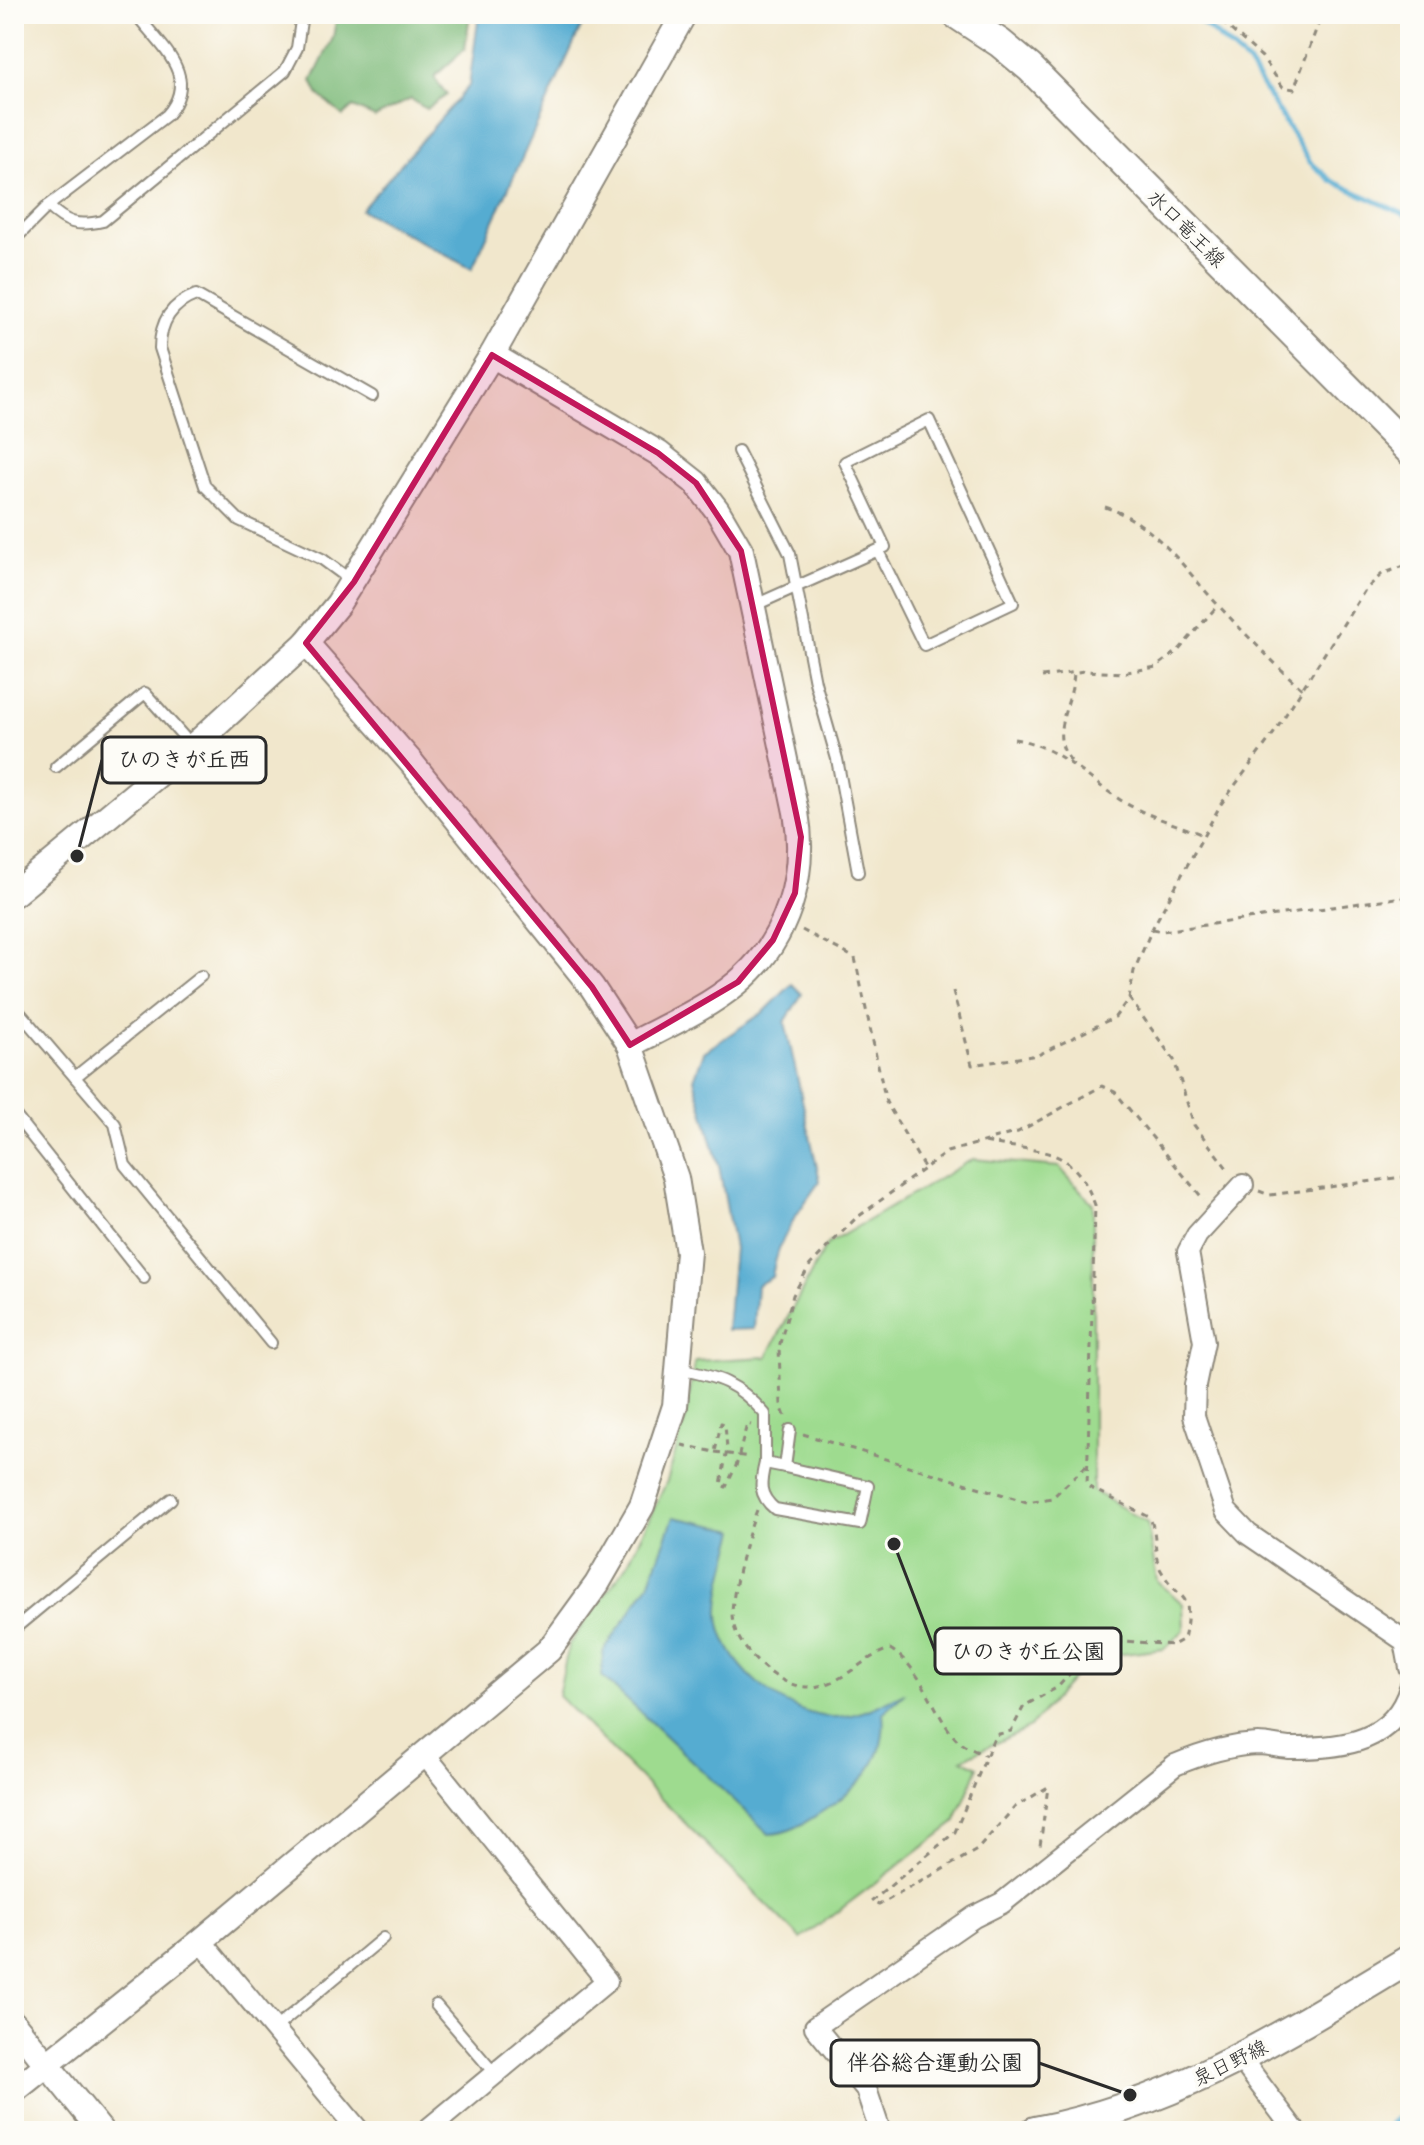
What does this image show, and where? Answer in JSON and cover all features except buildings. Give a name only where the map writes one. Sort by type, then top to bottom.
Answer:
[{"type":"main road","name":"水口竜王線","points":[[966,16],[1030,68],[1410,451]]},
{"type":"main road","name":"泉日野線","points":[[1035,2131],[1140,2103],[1241,2059],[1410,1959]]},
{"type":"street","points":[[14,894],[192,747],[306,643],[354,582],[492,355],[684,14]]},
{"type":"street","points":[[492,355],[658,453],[696,483],[717,510],[741,551],[801,837],[795,893],[785,921],[738,982],[630,1045]]},
{"type":"street","points":[[14,2091],[201,1941],[549,1650],[597,1584],[642,1506],[675,1406],[688,1252],[676,1178],[630,1045],[592,987],[411,762],[306,643]]},
{"type":"street","points":[[1243,1185],[1197,1235],[1188,1252],[1204,1342],[1195,1385],[1194,1416],[1226,1511],[1248,1534],[1405,1641],[1410,1668]]},
{"type":"street","points":[[880,2131],[866,2089],[815,2027],[974,1917],[1002,1903],[1175,1765],[1206,1752],[1260,1744],[1293,1749],[1350,1746],[1383,1728],[1406,1700],[1410,1688]]},
{"type":"street","points":[[425,1755],[607,1981],[426,2131]]},
{"type":"street","points":[[201,1941],[359,2131]]},
{"type":"street","points":[[14,2024],[101,2131]]},
{"type":"street","points":[[1241,2059],[1295,2131]]},
{"type":"lane","points":[[14,240],[48,206],[167,115],[180,100],[183,84],[177,67],[136,14]]},
{"type":"lane","points":[[48,206],[66,223],[85,225],[103,221],[285,71],[297,48],[302,14]]},
{"type":"lane","points":[[354,582],[322,559],[239,520],[205,486],[160,348],[160,329],[177,301],[196,295],[372,396]]},
{"type":"lane","points":[[753,606],[885,547],[845,462],[929,420],[1013,603],[924,645],[878,551]]},
{"type":"lane","points":[[738,451],[790,554],[799,587],[815,682],[837,759],[858,872]]},
{"type":"lane","points":[[56,767],[145,693],[192,747]]},
{"type":"lane","points":[[75,1077],[201,976]]},
{"type":"lane","points":[[14,1006],[115,1124],[125,1165],[271,1343]]},
{"type":"lane","points":[[14,1114],[144,1278]]},
{"type":"lane","points":[[678,1369],[720,1377],[747,1394],[765,1414],[768,1453],[765,1463],[759,1484],[764,1500],[775,1509],[860,1524],[868,1486],[765,1463]]},
{"type":"lane","points":[[785,1467],[790,1430]]},
{"type":"lane","points":[[14,1629],[171,1499]]},
{"type":"lane","points":[[274,2029],[383,1938]]},
{"type":"lane","points":[[436,2005],[495,2074]]},
{"type":"path","points":[[1213,14],[1262,57],[1283,87],[1294,89],[1322,14]]},
{"type":"path","points":[[1105,507],[1131,515],[1159,538],[1218,605],[1302,689]]},
{"type":"path","points":[[953,991],[972,1065],[1038,1055],[1115,1017],[1129,998],[1134,971],[1152,929],[1203,835],[1372,581],[1410,564]]},
{"type":"path","points":[[1042,677],[1122,673],[1156,667],[1178,651],[1218,605]]},
{"type":"path","points":[[1074,673],[1072,696],[1059,732],[1059,747],[1076,767]]},
{"type":"path","points":[[1014,739],[1036,742],[1125,803],[1203,835]]},
{"type":"path","points":[[1152,929],[1163,931],[1410,896]]},
{"type":"path","points":[[785,921],[855,958],[886,1102],[925,1169]]},
{"type":"path","points":[[1129,998],[1174,1060],[1194,1125],[1243,1185],[1270,1195],[1410,1176]]},
{"type":"path","points":[[1088,1464],[1052,1498],[1027,1502],[790,1430],[781,1406],[779,1347],[793,1295],[810,1265],[855,1219],[947,1152],[1018,1132],[1102,1086],[1115,1092],[1202,1199],[1221,1208]]},
{"type":"path","points":[[985,1142],[1060,1155],[1086,1178],[1095,1205],[1087,1486],[1149,1517],[1154,1526],[1160,1571],[1186,1598],[1189,1616],[1184,1639],[1173,1645],[1125,1641],[1082,1660],[1058,1687],[1024,1706],[1011,1731],[995,1735],[955,1832],[871,1902],[879,1905],[977,1850],[1015,1807],[1048,1787],[1039,1838],[1043,1869]]},
{"type":"path","points":[[715,1452],[721,1423],[725,1424],[726,1454],[721,1485],[726,1487],[747,1424],[750,1424],[752,1435]]},
{"type":"path","points":[[674,1443],[752,1458]]},
{"type":"path","points":[[757,1510],[732,1614],[737,1633],[758,1663],[788,1683],[815,1687],[835,1681],[890,1649],[924,1686],[961,1744],[986,1756]]},
{"type":"highlighted area","points":[[492,355],[658,453],[696,483],[741,551],[801,837],[795,893],[773,940],[738,982],[630,1045],[592,987],[306,643],[354,582]]},
{"type":"green space","points":[[337,14],[470,14],[465,49],[434,77],[447,95],[426,109],[411,99],[375,117],[353,107],[343,116],[318,94],[312,81],[333,38]]},
{"type":"green space","points":[[973,1159],[1059,1167],[1093,1204],[1093,1491],[1147,1523],[1157,1581],[1183,1604],[1184,1630],[1164,1649],[1091,1658],[1030,1727],[962,1759],[978,1767],[955,1823],[801,1939],[558,1696],[569,1644],[627,1565],[667,1481],[685,1420],[695,1361],[767,1357],[826,1245]]},
{"type":"water","points":[[479,14],[587,14],[472,269],[361,210],[469,86]]},
{"type":"water","points":[[792,984],[802,994],[785,1022],[820,1181],[784,1238],[772,1277],[757,1285],[754,1329],[727,1330],[734,1248],[719,1166],[694,1079],[704,1052],[765,1011]]},
{"type":"water","points":[[674,1517],[736,1530],[721,1589],[721,1629],[741,1666],[776,1697],[816,1715],[835,1717],[862,1712],[905,1693],[883,1713],[881,1746],[868,1772],[834,1804],[790,1830],[769,1834],[602,1676],[603,1652],[649,1584]]},
{"type":"waterway","points":[[1192,14],[1248,63],[1310,162],[1332,181],[1410,217]]},
{"type":"waterway","points":[[1402,2131],[1410,2126]]},
{"type":"place","name":"ひのきが丘西","points":[[77,856]]},
{"type":"place","name":"ひのきが丘公園","points":[[894,1544]]},
{"type":"place","name":"伴谷総合運動公園","points":[[1130,2095]]}]
